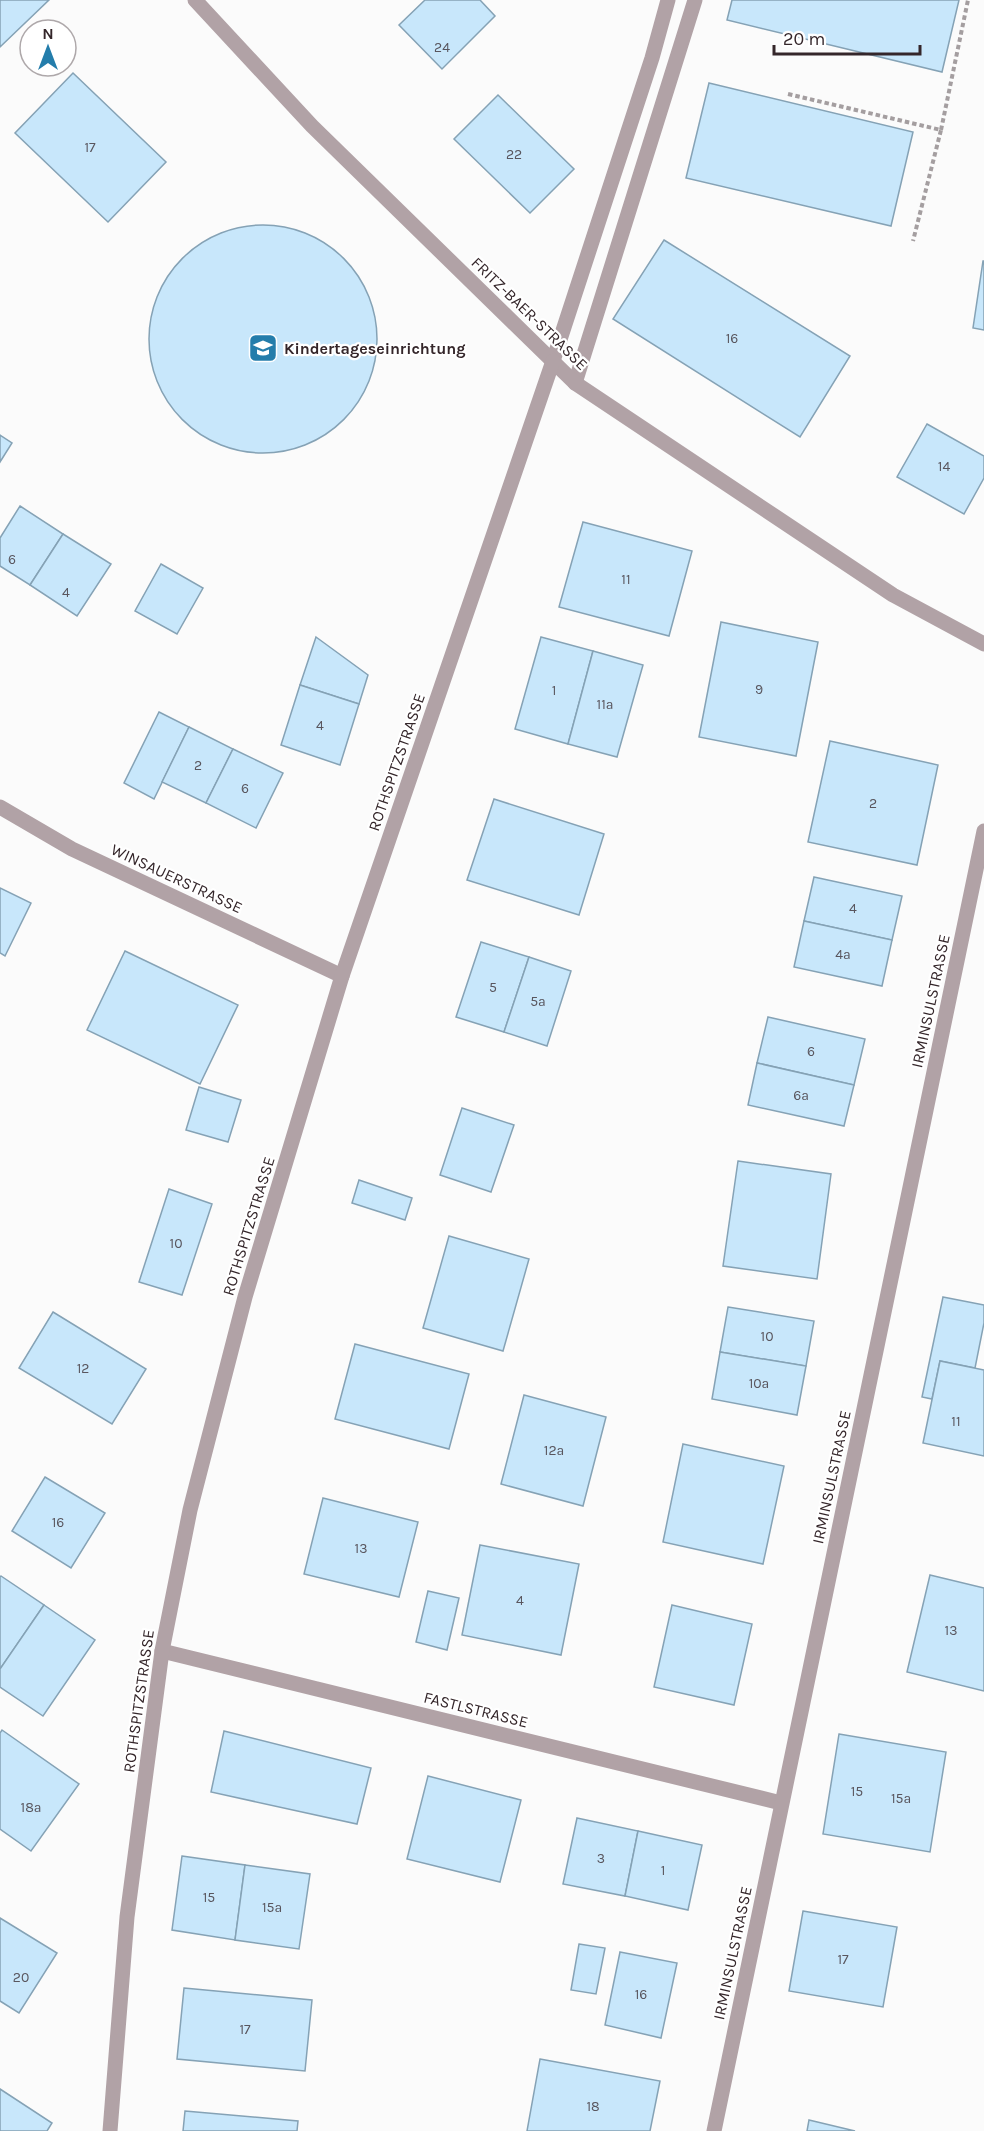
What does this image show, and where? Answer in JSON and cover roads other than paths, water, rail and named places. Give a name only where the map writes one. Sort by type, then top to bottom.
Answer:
[{"type":"street","name":"FRITZ-BAER-STRASSE","points":[[195,0],[312,126],[575,383],[893,595],[984,644]]},
{"type":"street","name":"ROTHSPITZSTRASSE","points":[[110,2131],[127,1917],[162,1651],[190,1510],[245,1297],[342,976],[553,361],[652,58],[668,0]]},
{"type":"street","points":[[575,383],[695,0]]},
{"type":"street","name":"WINSAUERSTRASSE","points":[[0,807],[72,849],[342,976]]},
{"type":"street","name":"IRMINSULSTRASSE","points":[[714,2131],[984,831]]},
{"type":"street","name":"FASTLSTRASSE","points":[[162,1651],[781,1803]]},
{"type":"place","name":"Kindertageseinrichtung","points":[[263,348]]}]
